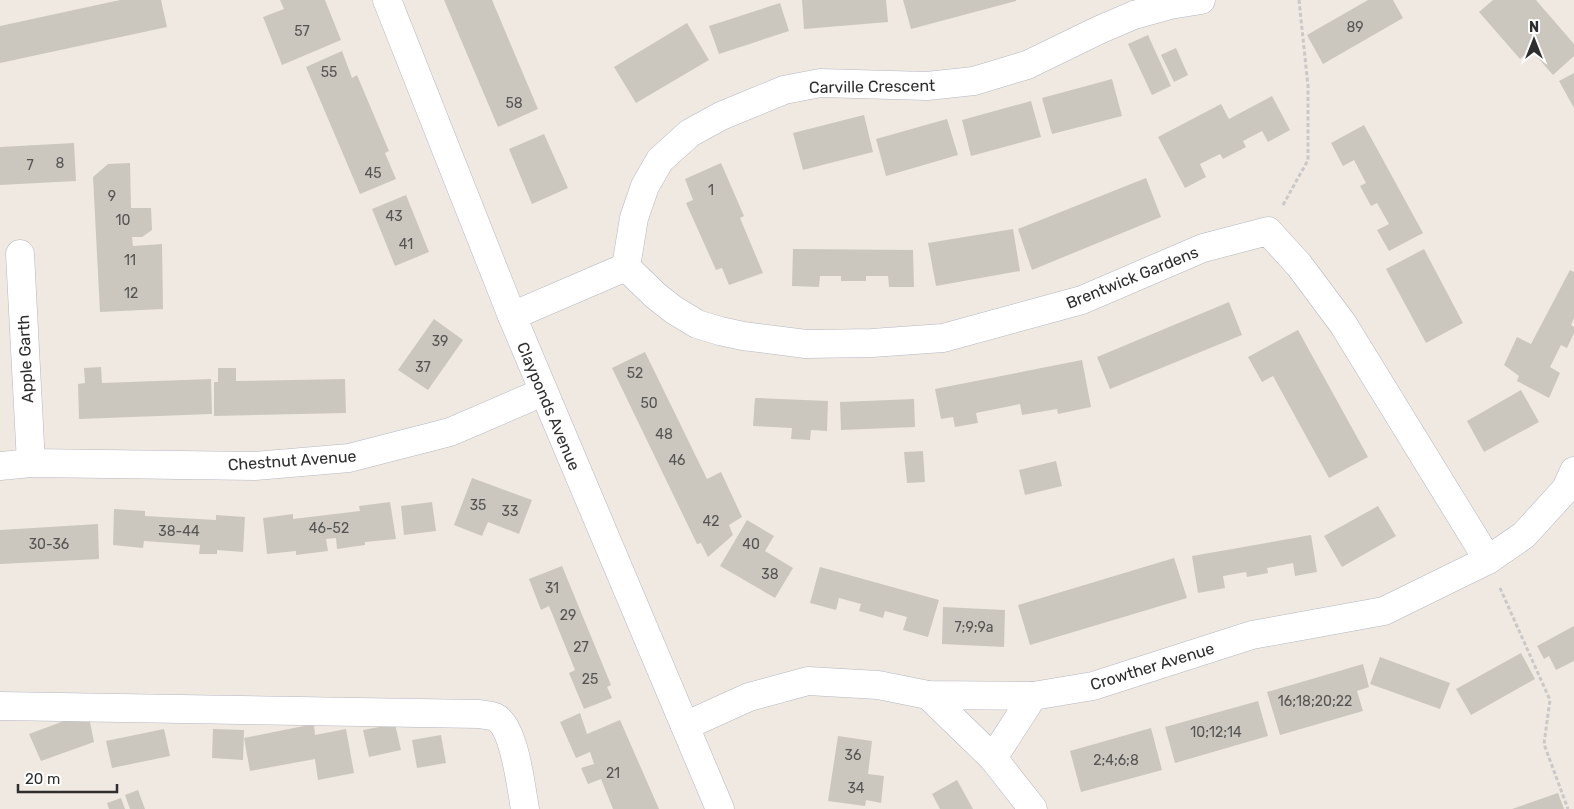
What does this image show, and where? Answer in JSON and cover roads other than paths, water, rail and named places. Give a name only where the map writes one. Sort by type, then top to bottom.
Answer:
[{"type":"street","name":"Clayponds Avenue","points":[[387,0],[543,392],[720,809]]},
{"type":"street","name":"Carville Crescent","points":[[626,266],[634,218],[645,186],[660,160],[690,133],[721,116],[784,90],[820,83],[927,86],[974,81],[1027,65],[1134,15],[1170,5],[1202,0]]},
{"type":"street","name":"Brentwick Gardens","points":[[626,266],[656,296],[697,324],[743,336],[806,344],[872,343],[943,338],[1082,300],[1203,248],[1268,231],[1299,265],[1343,324],[1488,560]]},
{"type":"street","name":"Apple Garth","points":[[20,254],[30,463]]},
{"type":"street","points":[[512,316],[626,266]]},
{"type":"street","name":"Chestnut Avenue","points":[[0,466],[30,463],[255,466],[349,458],[450,432],[543,392]]},
{"type":"street","name":"Crowther Avenue","points":[[685,726],[749,697],[808,681],[878,685],[928,695],[1033,696],[1093,686],[1252,634],[1384,611],[1488,560],[1524,535],[1566,489],[1574,471]]},
{"type":"street","points":[[928,695],[993,758],[1033,809]]},
{"type":"street","points":[[993,758],[1033,696]]},
{"type":"street","points":[[0,706],[479,714],[495,717],[505,727],[512,742],[525,809]]}]
